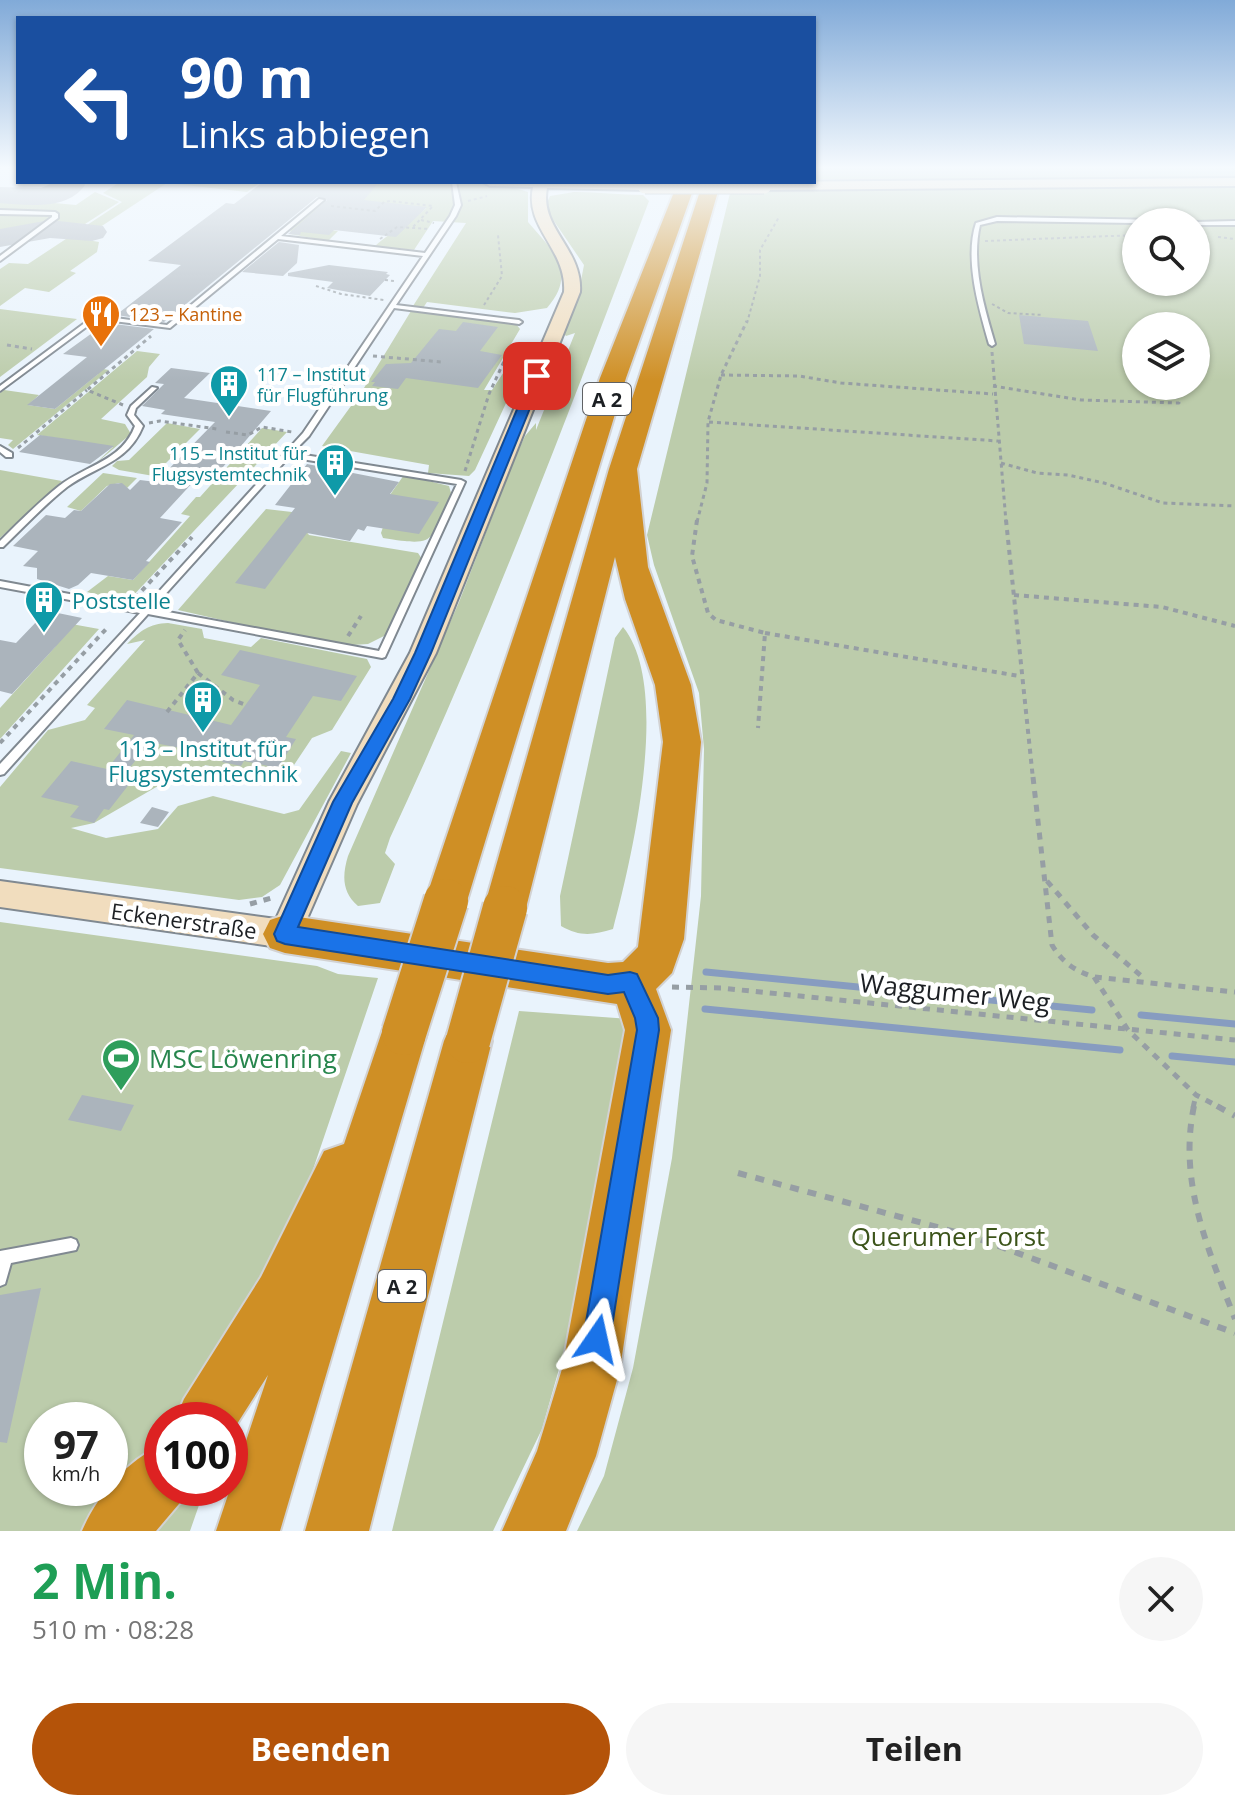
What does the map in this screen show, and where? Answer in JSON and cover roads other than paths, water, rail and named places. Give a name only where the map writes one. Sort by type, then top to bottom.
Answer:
[{"type":"highway","name":"A 2","points":[[248,1531],[613,378],[666,238]]},
{"type":"highway","name":"A 2","points":[[337,1531],[623,469],[693,238]]},
{"type":"highway","points":[[534,1531],[580,1415],[613,1249],[648,1030],[646,1018],[650,984],[646,972],[661,948],[682,742],[680,704],[672,676],[640,599],[633,573],[623,469]]},
{"type":"highway","points":[[285,934],[608,984],[650,984]]},
{"type":"highway","points":[[217,1402],[297,1265],[401,1044]]},
{"type":"highway","points":[[114,1531],[144,1497]]},
{"type":"main road","name":"Eckenerstraße","points":[[0,894],[285,934],[343,802],[423,653],[572,292],[575,281],[570,259],[555,238]]},
{"type":"lane","points":[[0,259],[28,238]]},
{"type":"lane","points":[[96,317],[168,327],[276,238]]},
{"type":"lane","points":[[290,238],[427,255]]},
{"type":"lane","points":[[0,771],[306,434],[362,355],[437,238]]},
{"type":"lane","points":[[975,238],[980,303],[992,344]]},
{"type":"lane","points":[[394,304],[519,322]]},
{"type":"lane","points":[[0,389],[108,306]]},
{"type":"lane","points":[[0,545],[71,480],[102,465],[137,435],[139,426],[130,415],[133,407],[154,388]]},
{"type":"lane","points":[[0,448],[9,455]]},
{"type":"lane","points":[[0,584],[382,655],[461,482],[288,455]]},
{"type":"lane","points":[[0,1279],[3,1258],[71,1245]]},
{"type":"waterway","points":[[706,972],[1092,1010]]},
{"type":"waterway","points":[[705,1009],[1120,1050]]},
{"type":"waterway","points":[[1141,1015],[1235,1024]]},
{"type":"waterway","points":[[1172,1056],[1235,1062]]},
{"type":"place","name":"123 – Kantine","points":[[101,348]]},
{"type":"place","name":"117 – Institut für Flugführung","points":[[229,418]]},
{"type":"place","name":"115 – Institut für Flugsystemtechnik","points":[[335,497]]},
{"type":"place","name":"Poststelle","points":[[44,634]]},
{"type":"place","name":"113 – Institut für Flugsystemtechnik","points":[[203,734]]},
{"type":"place","name":"MSC Löwenring","points":[[121,1092]]},
{"type":"park label","name":"Querumer Forst","points":[[948,1236]]}]
